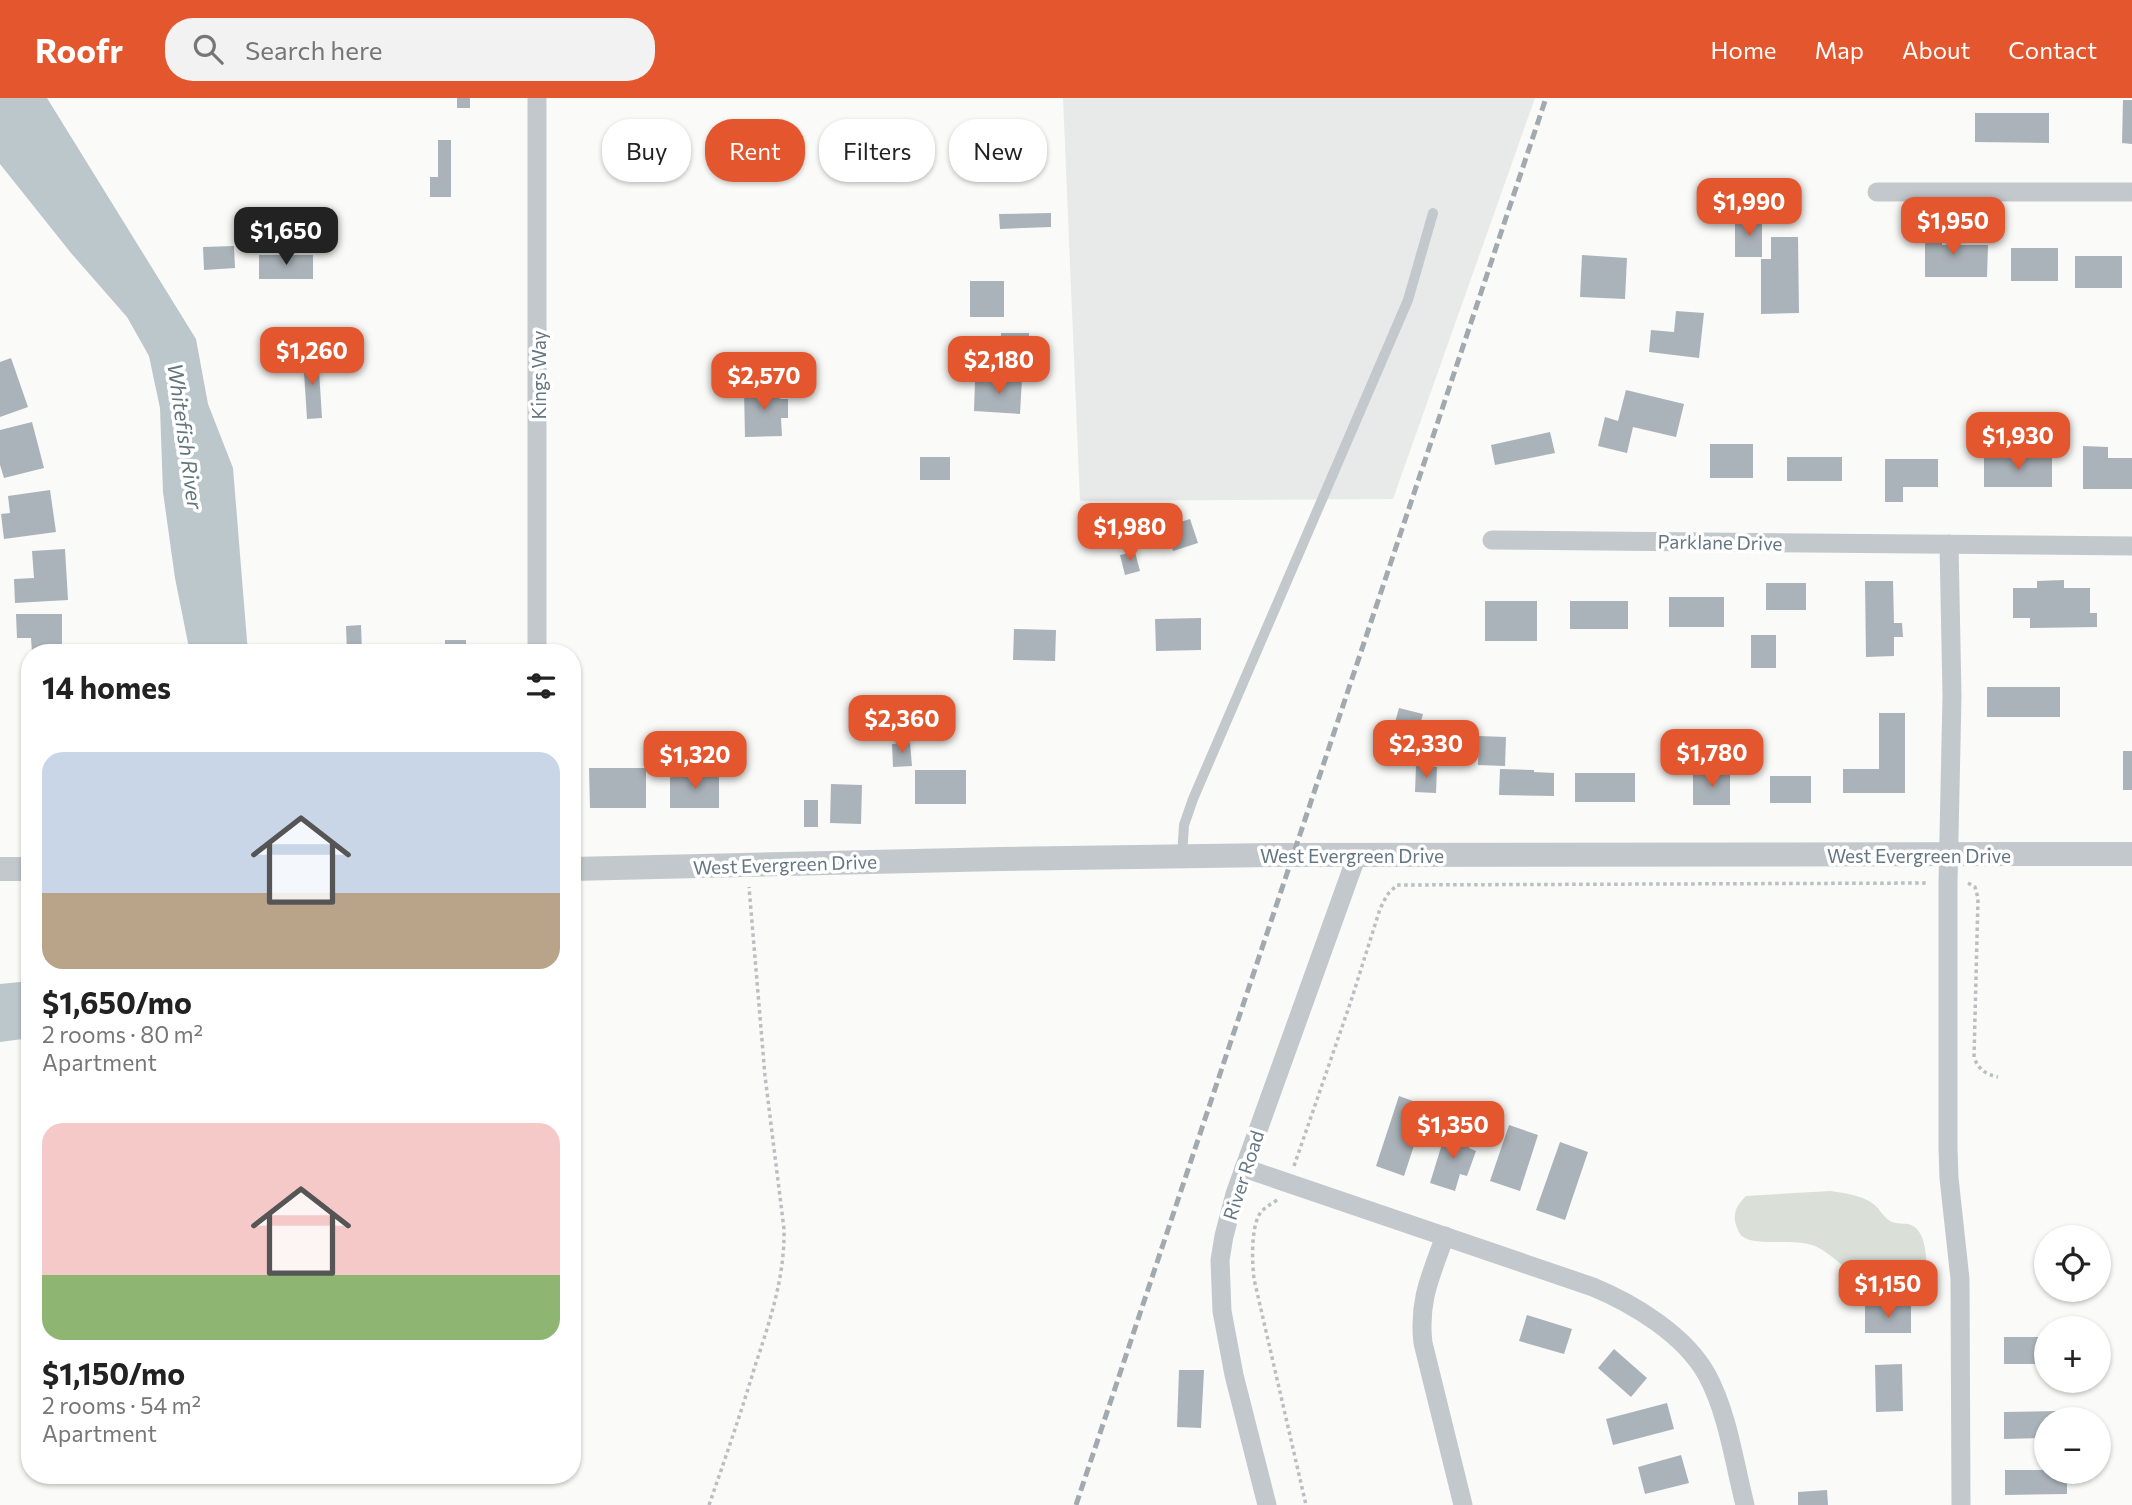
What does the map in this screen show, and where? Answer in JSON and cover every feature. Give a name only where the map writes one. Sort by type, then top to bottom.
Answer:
[{"type":"street","name":"Kings Way","points":[[537,98],[537,644]]},
{"type":"street","points":[[1877,192],[2132,192]]},
{"type":"street","name":"Parklane Drive","points":[[1492,540],[2132,545]]},
{"type":"street","points":[[1949,544],[1952,695],[1948,855],[1948,1148],[1960,1279],[1961,1505]]},
{"type":"street","name":"West Evergreen Drive","points":[[581,869],[1182,856],[2132,854]]},
{"type":"street","name":"River Road","points":[[1268,1505],[1234,1375],[1222,1311],[1220,1282],[1224,1236],[1244,1168],[1357,855]]},
{"type":"street","points":[[0,869],[21,869]]},
{"type":"street","points":[[1244,1168],[1613,1295],[1649,1317],[1694,1356],[1714,1391],[1745,1505]]},
{"type":"street","points":[[1445,1236],[1424,1296],[1421,1324],[1423,1343],[1463,1505]]},
{"type":"lane","points":[[1182,856],[1184,825],[1193,799],[1408,300],[1433,213]]},
{"type":"path","points":[[709,1505],[735,1433],[766,1332],[780,1282],[784,1247],[765,1076],[748,866]]},
{"type":"path","points":[[1306,1505],[1257,1294],[1253,1266],[1258,1217],[1281,1196],[1288,1183],[1380,909],[1387,895],[1397,885],[1973,884],[1977,891],[1974,1057],[1983,1072],[1998,1077]]},
{"type":"shaded area","points":[[1063,98],[1535,98],[1393,499],[1080,501]]},
{"type":"shaded area","points":[[1830,1191],[1868,1200],[1889,1220],[1913,1226],[1918,1231],[1926,1255],[1923,1288],[1904,1289],[1876,1284],[1858,1277],[1815,1246],[1798,1242],[1751,1240],[1738,1231],[1735,1212],[1746,1196]]},
{"type":"water","name":"Whitefish River","points":[[0,98],[47,98],[196,339],[208,404],[233,468],[247,644],[188,644],[175,578],[163,492],[160,408],[149,356],[127,317],[71,253],[0,164]]},
{"type":"water","points":[[21,982],[21,1039],[0,1042],[0,984]]},
{"type":"building","points":[[457,98],[470,98],[470,108],[457,108]]},
{"type":"building","points":[[2123,100],[2132,100],[2132,144],[2122,143]]},
{"type":"building","points":[[1975,113],[2049,113],[2049,143],[1975,142]]},
{"type":"building","points":[[438,140],[451,140],[451,197],[430,197],[430,177],[438,177]]},
{"type":"building","points":[[1051,213],[1051,227],[1000,229],[999,214]]},
{"type":"building","points":[[1735,220],[1762,220],[1762,257],[1735,257]]},
{"type":"building","points":[[1925,226],[1942,226],[1942,245],[1988,245],[1987,277],[1925,277]]},
{"type":"building","points":[[1771,237],[1798,237],[1799,313],[1761,314],[1761,259],[1771,259]]},
{"type":"building","points":[[234,246],[235,268],[204,270],[203,247]]},
{"type":"building","points":[[2011,248],[2058,248],[2058,281],[2011,281]]},
{"type":"building","points":[[259,255],[313,255],[313,279],[259,279]]},
{"type":"building","points":[[1582,255],[1627,258],[1625,299],[1580,297]]},
{"type":"building","points":[[2075,256],[2122,256],[2122,288],[2075,288]]},
{"type":"building","points":[[970,281],[1004,281],[1004,317],[970,317]]},
{"type":"building","points":[[1676,311],[1704,313],[1699,358],[1649,352],[1651,330],[1674,332]]},
{"type":"building","points":[[1001,333],[1029,333],[1029,355],[1001,355]]},
{"type":"building","points":[[318,355],[322,418],[307,419],[303,356]]},
{"type":"building","points":[[11,358],[28,407],[0,417],[0,362]]},
{"type":"building","points":[[1004,377],[1022,378],[1020,414],[974,411],[975,381],[1004,383]]},
{"type":"building","points":[[780,388],[780,399],[788,399],[788,418],[781,418],[782,436],[745,437],[744,389]]},
{"type":"building","points":[[1626,390],[1684,404],[1676,437],[1633,427],[1627,453],[1598,446],[1605,417],[1618,421]]},
{"type":"building","points":[[32,422],[44,468],[4,478],[0,465],[0,430]]},
{"type":"building","points":[[1550,432],[1555,453],[1495,465],[1491,445]]},
{"type":"building","points":[[1710,444],[1753,444],[1753,478],[1710,478]]},
{"type":"building","points":[[2083,446],[2108,447],[2108,458],[2132,458],[2132,489],[2083,489]]},
{"type":"building","points":[[920,457],[950,457],[950,480],[920,480]]},
{"type":"building","points":[[1787,457],[1842,457],[1842,481],[1787,481]]},
{"type":"building","points":[[1984,458],[2052,458],[2052,487],[1984,487]]},
{"type":"building","points":[[1885,459],[1938,459],[1938,487],[1903,487],[1903,502],[1885,502]]},
{"type":"building","points":[[50,490],[56,532],[4,539],[1,514],[10,513],[8,496]]},
{"type":"building","points":[[1190,519],[1198,543],[1173,551],[1165,527]]},
{"type":"building","points":[[65,549],[68,600],[15,603],[14,579],[34,578],[32,551]]},
{"type":"building","points":[[1135,552],[1140,571],[1125,575],[1120,555]]},
{"type":"building","points":[[2064,580],[2064,588],[2090,588],[2090,613],[2097,613],[2097,627],[2030,628],[2030,618],[2013,618],[2013,588],[2037,588],[2037,581]]},
{"type":"building","points":[[1865,581],[1893,581],[1894,623],[1902,623],[1903,637],[1894,637],[1894,656],[1866,657]]},
{"type":"building","points":[[1766,583],[1806,583],[1806,610],[1766,610]]},
{"type":"building","points":[[1669,597],[1724,597],[1724,627],[1669,627]]},
{"type":"building","points":[[1485,601],[1537,601],[1537,641],[1485,641]]},
{"type":"building","points":[[1570,601],[1628,601],[1628,629],[1570,629]]},
{"type":"building","points":[[16,614],[62,614],[62,644],[31,644],[31,638],[17,638]]},
{"type":"building","points":[[1201,618],[1201,650],[1156,651],[1155,619]]},
{"type":"building","points":[[361,625],[362,644],[347,644],[346,626]]},
{"type":"building","points":[[1014,629],[1056,630],[1055,661],[1013,660]]},
{"type":"building","points":[[1751,635],[1776,635],[1776,668],[1751,668]]},
{"type":"building","points":[[445,640],[466,640],[466,644],[445,644]]},
{"type":"building","points":[[1987,687],[2060,687],[2060,717],[1987,717]]},
{"type":"building","points":[[1399,708],[1423,714],[1415,743],[1391,737]]},
{"type":"building","points":[[1879,713],[1905,713],[1905,793],[1843,793],[1843,769],[1879,769]]},
{"type":"building","points":[[1479,736],[1506,737],[1505,766],[1478,765]]},
{"type":"building","points":[[910,743],[912,766],[893,767],[892,744]]},
{"type":"building","points":[[2123,751],[2132,751],[2132,790],[2123,790]]},
{"type":"building","points":[[1416,766],[1437,767],[1436,793],[1415,792]]},
{"type":"building","points":[[589,768],[646,768],[646,808],[590,808]]},
{"type":"building","points":[[1500,769],[1554,773],[1554,796],[1499,795]]},
{"type":"building","points":[[915,770],[966,770],[966,804],[915,804]]},
{"type":"building","points":[[719,773],[719,808],[670,808],[670,774]]},
{"type":"building","points":[[1575,773],[1635,773],[1635,802],[1575,802]]},
{"type":"building","points":[[1693,773],[1730,773],[1730,805],[1693,805]]},
{"type":"building","points":[[1770,776],[1811,776],[1811,803],[1770,803]]},
{"type":"building","points":[[831,784],[862,785],[861,824],[830,823]]},
{"type":"building","points":[[804,800],[818,800],[818,827],[804,827]]},
{"type":"building","points":[[1399,1096],[1427,1106],[1404,1176],[1376,1166]]},
{"type":"building","points":[[1509,1125],[1538,1135],[1520,1191],[1490,1181]]},
{"type":"building","points":[[1446,1131],[1472,1139],[1469,1148],[1476,1151],[1467,1176],[1460,1174],[1455,1191],[1430,1183]]},
{"type":"building","points":[[1560,1142],[1588,1152],[1565,1220],[1536,1210]]},
{"type":"building","points":[[1865,1306],[1911,1306],[1911,1333],[1865,1333]]},
{"type":"building","points":[[1527,1315],[1572,1329],[1564,1354],[1519,1341]]},
{"type":"building","points":[[2004,1337],[2034,1337],[2034,1364],[2004,1364]]},
{"type":"building","points":[[1614,1349],[1647,1378],[1631,1397],[1598,1368]]},
{"type":"building","points":[[1902,1364],[1903,1411],[1876,1412],[1875,1365]]},
{"type":"building","points":[[1179,1370],[1204,1370],[1201,1428],[1177,1427]]},
{"type":"building","points":[[1667,1403],[1674,1429],[1613,1445],[1606,1419]]},
{"type":"building","points":[[2034,1411],[2034,1438],[2004,1439],[2004,1412]]},
{"type":"building","points":[[1681,1455],[1689,1483],[1645,1494],[1638,1467]]},
{"type":"building","points":[[2005,1470],[2034,1470],[2034,1484],[2067,1484],[2067,1494],[2005,1495]]},
{"type":"building","points":[[1827,1490],[1828,1505],[1798,1505],[1798,1492]]},
{"type":"railway","points":[[1076,1505],[1546,98]]}]
